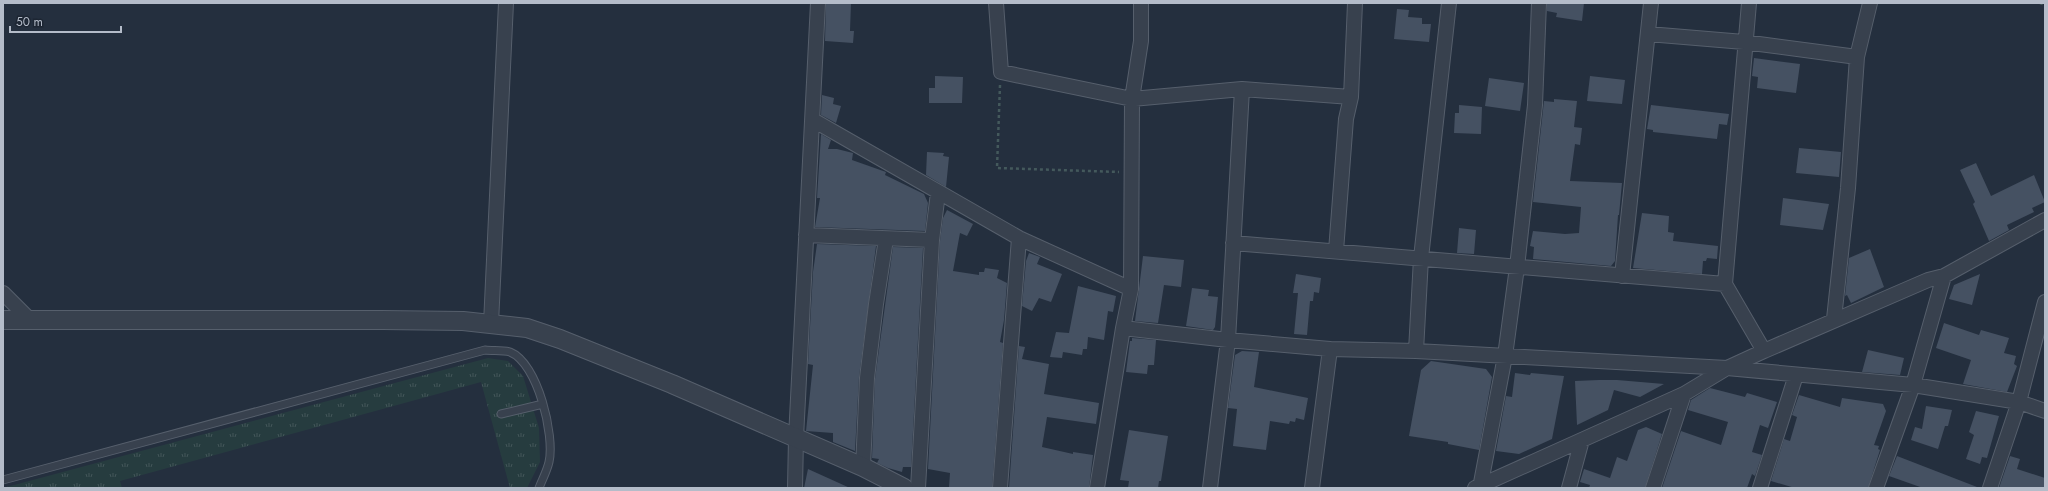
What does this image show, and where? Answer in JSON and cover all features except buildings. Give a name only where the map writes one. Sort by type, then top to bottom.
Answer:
[{"type":"street","points":[[491,324],[506,3]]},
{"type":"street","points":[[795,488],[796,438],[818,3]]},
{"type":"street","points":[[996,3],[1001,72],[1132,99],[1242,88],[1351,97]]},
{"type":"street","points":[[1097,488],[1123,328],[1131,289],[1133,172],[1132,99],[1141,41],[1141,3]]},
{"type":"street","points":[[1336,251],[1346,119],[1351,97],[1355,3]]},
{"type":"street","points":[[1416,351],[1422,258],[1449,3]]},
{"type":"street","points":[[1479,487],[1506,356],[1535,105],[1539,3]]},
{"type":"street","points":[[1622,276],[1651,3]]},
{"type":"street","points":[[1749,3],[1744,42],[1725,284],[1764,351]]},
{"type":"street","points":[[1834,320],[1848,188],[1857,57],[1870,3]]},
{"type":"street","points":[[1648,34],[1744,42],[1857,57]]},
{"type":"street","points":[[1210,488],[1228,340],[1242,88]]},
{"type":"street","points":[[813,120],[938,193],[1019,238],[1131,289]]},
{"type":"street","points":[[918,488],[932,240],[938,193]]},
{"type":"street","points":[[1479,487],[1684,394],[1727,368],[1764,351],[1928,280],[1944,276],[2045,220]]},
{"type":"street","points":[[806,236],[932,240]]},
{"type":"street","points":[[1000,488],[1019,238]]},
{"type":"street","points":[[863,467],[867,378],[886,239]]},
{"type":"street","points":[[1233,243],[1725,284]]},
{"type":"street","points":[[1876,488],[1913,385],[1944,276]]},
{"type":"street","points":[[3,293],[31,321]]},
{"type":"street","points":[[1990,488],[2019,402],[2045,302]]},
{"type":"street","points":[[3,320],[383,320],[463,322],[527,328],[560,339],[672,384],[863,467],[887,484],[904,488]]},
{"type":"street","points":[[1123,328],[1228,340],[1330,349],[1416,351],[1727,368],[1913,385],[2019,402],[2045,410]]},
{"type":"street","points":[[1312,488],[1330,349]]},
{"type":"street","points":[[1760,488],[1796,375]]},
{"type":"street","points":[[1653,488],[1684,394]]},
{"type":"street","points":[[1569,488],[1582,440]]},
{"type":"lane","points":[[3,480],[485,350],[510,352],[529,369],[543,404],[550,433],[549,462],[539,488]]},
{"type":"lane","points":[[500,414],[543,404]]},
{"type":"path","points":[[2040,3],[2045,5]]},
{"type":"path","points":[[1001,72],[997,168],[1133,172]]},
{"type":"green space","points":[[488,358],[508,361],[523,376],[539,428],[540,462],[527,488],[510,488],[481,382],[120,481],[122,488],[3,488]]}]
